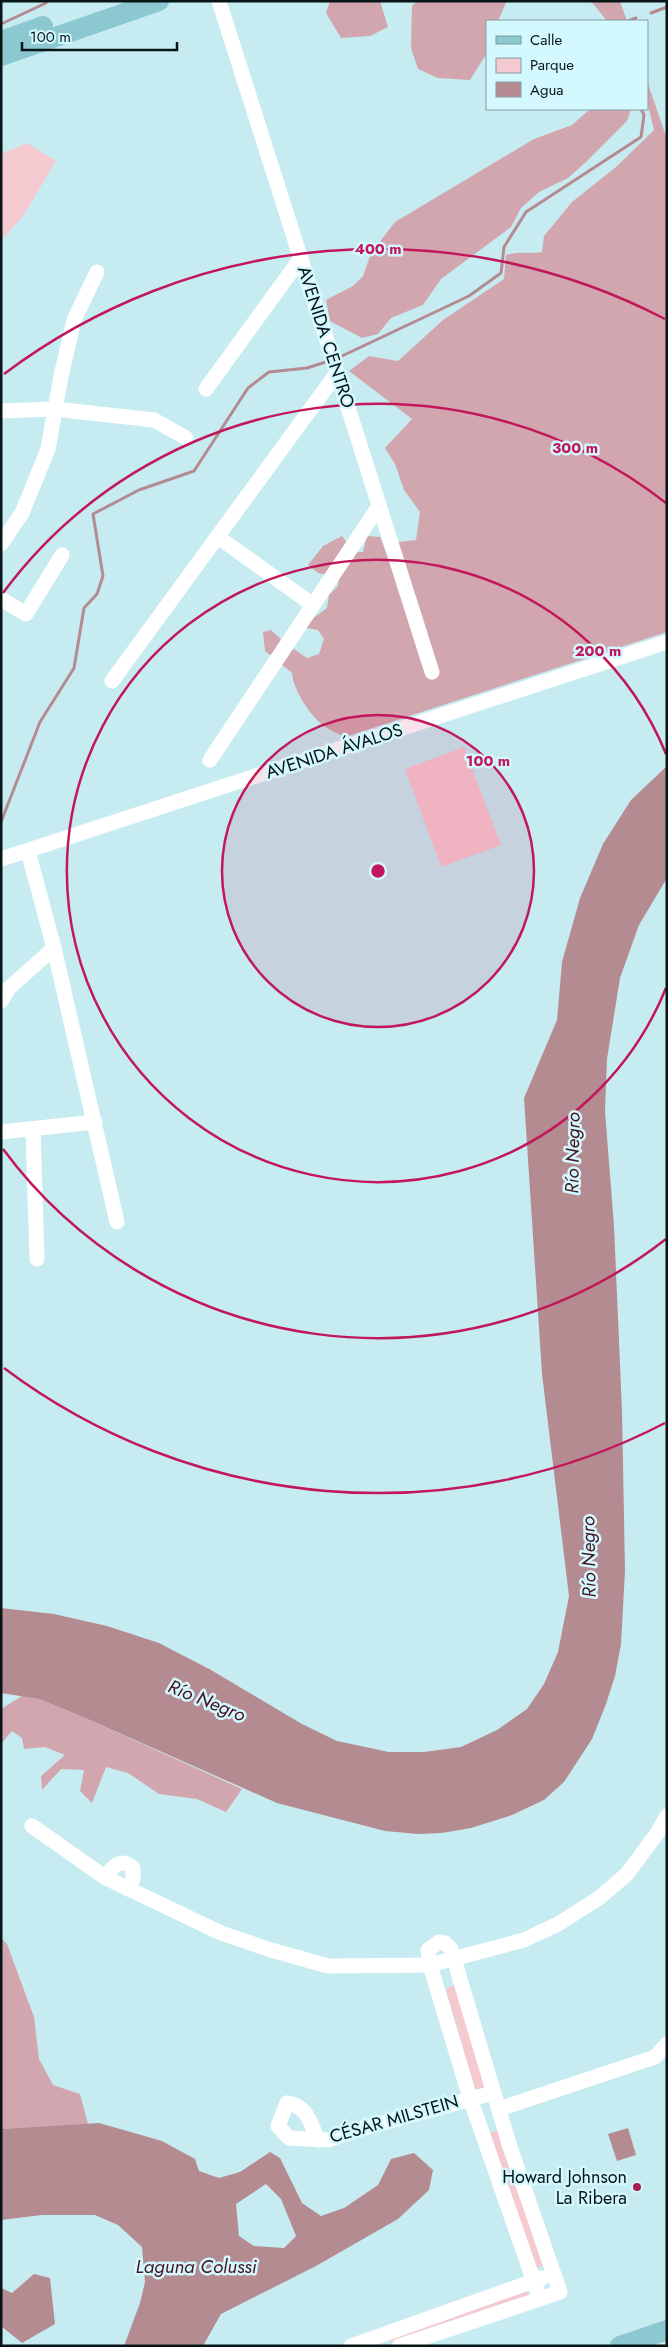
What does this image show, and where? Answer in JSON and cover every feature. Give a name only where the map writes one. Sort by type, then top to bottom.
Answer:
[{"type":"main road","points":[[1,42],[116,1]]},
{"type":"main road","points":[[1,56],[159,1]]},
{"type":"main road","points":[[620,2346],[667,2330]]},
{"type":"street","name":"AVENIDA CENTRO","points":[[220,1],[432,672]]},
{"type":"street","points":[[206,389],[301,258]]},
{"type":"street","points":[[1,544],[22,514],[48,449],[74,320],[97,272]]},
{"type":"street","points":[[112,681],[337,373]]},
{"type":"street","points":[[1,411],[55,409],[154,420],[186,438]]},
{"type":"street","points":[[210,760],[379,506]]},
{"type":"street","points":[[218,537],[313,605]]},
{"type":"street","points":[[1,599],[26,614],[62,555]]},
{"type":"street","name":"AVENIDA ÁVALOS","points":[[1,859],[667,642]]},
{"type":"street","points":[[28,851],[54,948],[117,1222]]},
{"type":"street","points":[[1,1001],[9,988],[54,948]]},
{"type":"street","points":[[1,1132],[95,1122]]},
{"type":"street","points":[[33,1130],[37,1259]]},
{"type":"street","points":[[32,1826],[106,1878],[221,1933],[271,1950],[328,1966],[430,1964],[453,1960],[524,1940],[558,1924],[599,1898],[627,1874],[662,1836],[667,1816]]},
{"type":"street","points":[[106,1878],[115,1865],[122,1862],[129,1864],[133,1868],[133,1879],[128,1889]]},
{"type":"street","points":[[399,2346],[540,2299],[560,2292],[493,2093],[451,1949],[446,1943],[439,1942],[428,1950],[430,1964],[470,2098],[540,2299]]},
{"type":"street","points":[[480,2128],[500,2114],[656,2057],[667,2044]]},
{"type":"street","name":"CÉSAR MILSTEIN","points":[[318,2140],[328,2140],[493,2093]]},
{"type":"street","points":[[351,2346],[381,2341],[553,2274]]},
{"type":"green space","points":[[27,143],[56,161],[23,216],[1,240],[1,154]]},
{"type":"green space","points":[[464,747],[501,845],[441,867],[405,769]]},
{"type":"green space","points":[[455,1985],[485,2087],[475,2090],[446,1989]]},
{"type":"green space","points":[[498,2130],[543,2266],[534,2269],[490,2133]]},
{"type":"green space","points":[[526,2289],[529,2299],[392,2345],[390,2338]]},
{"type":"shaded area","points":[[330,1],[380,1],[388,27],[370,36],[341,38],[326,13]]},
{"type":"shaded area","points":[[417,1],[507,1],[498,20],[486,20],[486,55],[470,80],[438,78],[418,69],[411,48],[412,6]]},
{"type":"shaded area","points":[[591,1],[620,1],[627,20],[606,20]]},
{"type":"shaded area","points":[[648,84],[667,139],[667,632],[345,737],[325,727],[303,702],[295,687],[292,673],[265,651],[263,632],[271,630],[285,643],[307,658],[319,654],[324,639],[318,630],[307,628],[300,620],[315,617],[327,608],[329,595],[338,586],[339,577],[318,573],[308,565],[323,546],[342,536],[354,552],[363,552],[367,536],[380,537],[387,555],[398,542],[416,540],[420,512],[404,490],[395,464],[385,448],[412,419],[349,371],[369,356],[398,361],[443,320],[504,279],[506,255],[542,252],[544,236],[572,202],[616,167],[654,130],[648,105]]},
{"type":"shaded area","points":[[589,110],[631,110],[627,121],[586,162],[568,178],[539,192],[521,208],[511,227],[441,279],[423,305],[391,318],[378,334],[362,338],[330,321],[326,300],[353,286],[363,276],[371,253],[395,222],[534,139],[572,125]]},
{"type":"shaded area","points":[[22,1696],[39,1699],[76,1714],[242,1789],[226,1812],[197,1799],[159,1794],[128,1773],[106,1767],[92,1803],[80,1791],[84,1770],[61,1769],[42,1790],[41,1776],[65,1755],[45,1747],[24,1749],[22,1738],[12,1731],[1,1744],[1,1709]]},
{"type":"shaded area","points":[[1,1938],[7,1944],[34,2017],[39,2059],[53,2085],[80,2094],[88,2124],[1,2129]]},
{"type":"water","name":"Río Negro","points":[[667,766],[667,878],[639,925],[620,978],[607,1059],[605,1111],[614,1226],[622,1410],[625,1571],[621,1644],[615,1676],[592,1739],[564,1782],[544,1800],[512,1815],[471,1828],[442,1833],[418,1834],[385,1831],[277,1803],[39,1699],[1,1693],[1,1608],[54,1614],[107,1626],[159,1643],[211,1670],[302,1724],[337,1741],[389,1752],[424,1752],[461,1747],[497,1730],[527,1709],[544,1684],[558,1652],[569,1596],[542,1374],[524,1098],[557,1020],[562,962],[580,898],[603,844],[631,800]]},
{"type":"water","name":"Laguna Colussi","points":[[99,2123],[162,2141],[195,2159],[199,2171],[219,2178],[240,2172],[270,2152],[280,2158],[302,2203],[321,2216],[344,2208],[378,2185],[391,2159],[414,2153],[433,2170],[429,2190],[398,2219],[316,2266],[221,2314],[203,2346],[124,2346],[140,2303],[145,2282],[142,2247],[118,2225],[95,2215],[42,2215],[1,2220],[1,2129]],"holes":[[[266,2184],[281,2199],[296,2236],[284,2248],[254,2246],[239,2236],[236,2204]]]},
{"type":"water","points":[[628,2128],[636,2155],[617,2161],[608,2134]]},
{"type":"water","points":[[34,2274],[50,2278],[55,2324],[22,2343],[1,2326],[1,2288],[12,2293]]},
{"type":"waterway","points":[[1,24],[46,3]]},
{"type":"waterway","points":[[651,13],[667,7]]},
{"type":"waterway","points":[[631,20],[636,18]]},
{"type":"waterway","points":[[342,356],[469,296],[501,273],[504,247],[526,212],[641,137],[644,115],[642,110]]},
{"type":"waterway","points":[[1,822],[40,722],[74,668],[84,608],[97,594],[103,576],[93,514],[139,490],[194,471],[248,388],[269,372],[307,368],[326,362]]},
{"type":"place","name":"Howard Johnson La Ribera","points":[[637,2187]]}]
